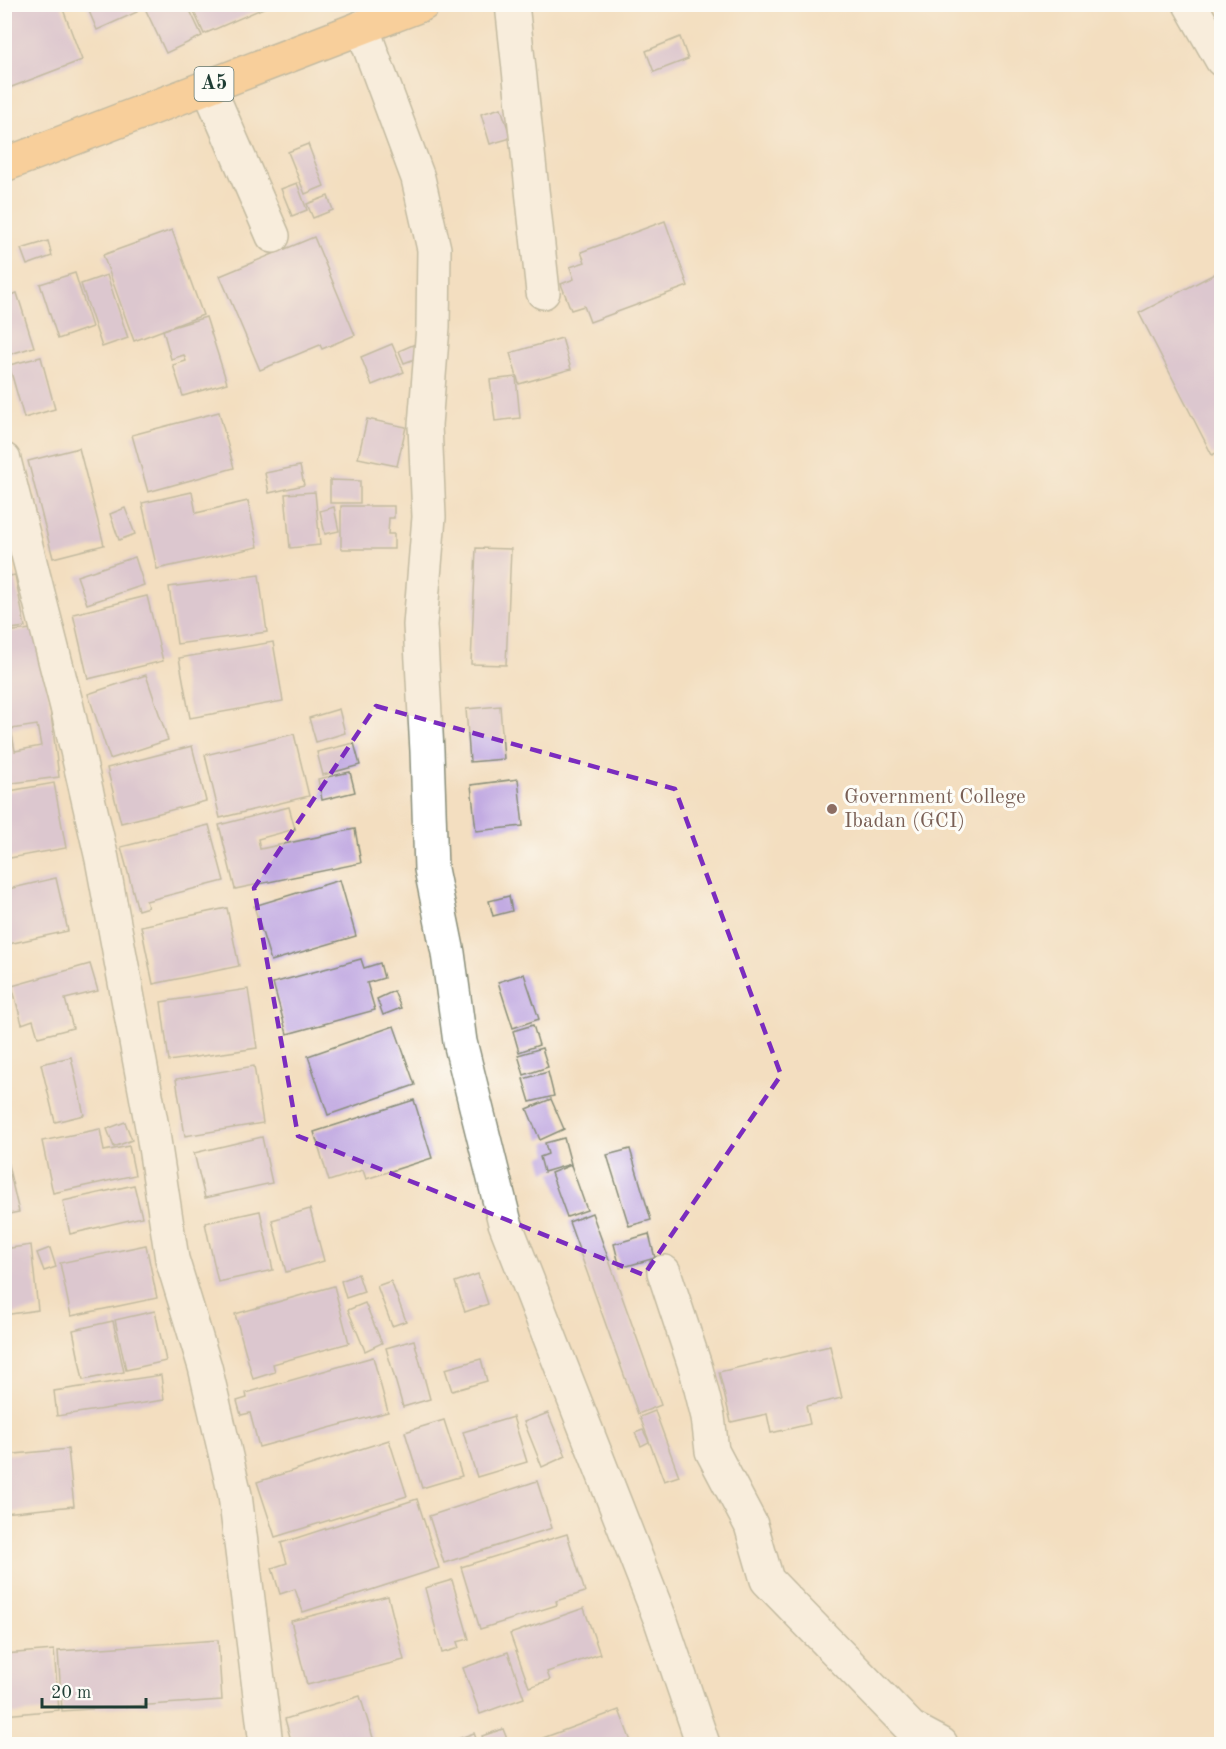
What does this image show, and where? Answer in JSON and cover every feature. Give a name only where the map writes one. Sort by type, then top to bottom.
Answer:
[{"type":"highway","name":"A5","points":[[4,165],[208,87],[371,17],[416,6]]},
{"type":"street","points":[[512,4],[543,292]]},
{"type":"street","points":[[1190,4],[1216,38]]},
{"type":"street","points":[[371,17],[418,178],[434,249],[433,327],[425,425],[429,517],[420,625],[431,869],[448,952],[460,1042],[505,1223],[661,1621],[703,1744]]},
{"type":"street","points":[[208,87],[273,236]]},
{"type":"street","points":[[4,460],[67,707],[102,859],[152,1127],[172,1259],[205,1367],[235,1495],[266,1744]]},
{"type":"street","points":[[664,1272],[696,1369],[708,1417],[712,1451],[751,1525],[767,1580],[911,1728],[941,1744]]},
{"type":"highlighted area","points":[[376,706],[675,789],[781,1075],[644,1275],[298,1136],[254,888]]},
{"type":"building","points":[[4,4],[61,4],[82,60],[9,88],[4,77]]},
{"type":"building","points":[[86,4],[133,4],[137,12],[97,30]]},
{"type":"building","points":[[143,4],[187,4],[202,36],[166,53]]},
{"type":"building","points":[[191,5],[265,5],[266,7],[204,34]]},
{"type":"building","points":[[680,37],[688,59],[654,72],[646,51]]},
{"type":"building","points":[[501,108],[511,138],[490,144],[481,114]]},
{"type":"building","points":[[308,144],[324,186],[305,194],[288,152]]},
{"type":"building","points":[[297,183],[307,210],[292,216],[281,189]]},
{"type":"building","points":[[328,196],[333,210],[313,218],[307,204]]},
{"type":"building","points":[[665,221],[688,286],[590,322],[584,306],[571,310],[561,284],[574,279],[570,267],[585,262],[581,252]]},
{"type":"building","points":[[172,230],[203,315],[134,341],[103,255]]},
{"type":"building","points":[[314,237],[355,335],[322,349],[320,345],[260,370],[220,276]]},
{"type":"building","points":[[48,241],[52,256],[27,265],[21,249]]},
{"type":"building","points":[[1222,270],[1222,325],[1216,328],[1222,339],[1222,450],[1212,455],[1139,313]]},
{"type":"building","points":[[75,273],[92,327],[58,339],[40,284]]},
{"type":"building","points":[[107,275],[128,338],[102,347],[81,284]]},
{"type":"building","points":[[17,293],[34,347],[7,355],[4,348],[4,297]]},
{"type":"building","points":[[206,317],[227,383],[183,396],[173,365],[186,361],[184,355],[171,359],[163,330]]},
{"type":"building","points":[[562,338],[571,369],[519,384],[510,353]]},
{"type":"building","points":[[392,344],[404,372],[372,385],[361,357]]},
{"type":"building","points":[[415,344],[420,357],[404,363],[399,351]]},
{"type":"building","points":[[41,357],[55,409],[24,418],[9,365]]},
{"type":"building","points":[[516,377],[520,418],[495,421],[490,380]]},
{"type":"building","points":[[219,412],[234,468],[148,492],[132,435]]},
{"type":"building","points":[[367,419],[406,427],[397,466],[358,458]]},
{"type":"building","points":[[79,448],[104,545],[53,558],[28,461]]},
{"type":"building","points":[[300,466],[304,485],[269,493],[265,473]]},
{"type":"building","points":[[330,480],[360,481],[360,503],[330,503]]},
{"type":"building","points":[[192,492],[196,513],[248,501],[258,547],[157,569],[142,503]]},
{"type":"building","points":[[315,492],[320,545],[290,548],[285,494]]},
{"type":"building","points":[[341,506],[394,506],[394,518],[389,518],[388,534],[394,534],[394,549],[341,549]]},
{"type":"building","points":[[334,507],[339,531],[325,534],[320,511]]},
{"type":"building","points":[[125,508],[135,534],[119,540],[110,514]]},
{"type":"building","points":[[476,548],[511,549],[506,665],[471,664]]},
{"type":"building","points":[[135,557],[144,585],[87,604],[77,576]]},
{"type":"building","points":[[15,575],[25,627],[4,630],[4,577]]},
{"type":"building","points":[[259,575],[267,632],[177,644],[169,587]]},
{"type":"building","points":[[147,596],[163,661],[88,679],[73,614]]},
{"type":"building","points":[[40,628],[59,777],[5,784],[5,632]],"holes":[[[37,725],[41,746],[15,751],[11,729]]]},
{"type":"building","points":[[273,642],[283,701],[190,718],[179,658]]},
{"type":"building","points":[[146,675],[168,740],[110,759],[88,694]]},
{"type":"building","points":[[500,706],[504,759],[470,762],[466,709]]},
{"type":"building","points":[[339,709],[345,733],[316,742],[309,718]]},
{"type":"building","points":[[294,734],[309,796],[220,818],[205,755]]},
{"type":"building","points":[[354,743],[360,765],[323,775],[317,752]]},
{"type":"building","points":[[192,746],[206,801],[121,823],[107,768]]},
{"type":"building","points":[[350,772],[355,792],[322,800],[318,779]]},
{"type":"building","points":[[518,779],[523,826],[476,831],[471,785]]},
{"type":"building","points":[[54,783],[66,848],[4,859],[4,792]]},
{"type":"building","points":[[289,807],[295,829],[258,839],[260,849],[355,829],[361,863],[235,889],[219,825]]},
{"type":"building","points":[[209,825],[224,881],[146,901],[148,907],[138,910],[121,847]]},
{"type":"building","points":[[56,878],[68,931],[4,945],[4,890]]},
{"type":"building","points":[[340,880],[356,936],[271,961],[254,906]]},
{"type":"building","points":[[509,896],[512,911],[493,916],[489,901]]},
{"type":"building","points":[[227,908],[239,966],[153,984],[141,926]]},
{"type":"building","points":[[361,959],[364,968],[380,963],[384,978],[367,983],[375,1010],[287,1034],[273,983]]},
{"type":"building","points":[[90,964],[98,991],[65,999],[73,1028],[38,1037],[33,1020],[22,1024],[12,986]]},
{"type":"building","points":[[524,974],[539,1019],[513,1028],[498,982]]},
{"type":"building","points":[[248,989],[257,1048],[169,1061],[161,1002]]},
{"type":"building","points":[[394,991],[401,1008],[383,1015],[377,999]]},
{"type":"building","points":[[533,1025],[539,1045],[519,1052],[513,1031]]},
{"type":"building","points":[[394,1026],[415,1085],[328,1115],[308,1056]]},
{"type":"building","points":[[542,1048],[548,1067],[524,1075],[518,1055]]},
{"type":"building","points":[[71,1057],[84,1115],[55,1122],[41,1064]]},
{"type":"building","points":[[254,1066],[263,1123],[185,1136],[176,1079]]},
{"type":"building","points":[[548,1072],[554,1096],[530,1102],[523,1079]]},
{"type":"building","points":[[551,1099],[564,1129],[540,1140],[527,1109]]},
{"type":"building","points":[[414,1100],[432,1158],[366,1179],[363,1170],[329,1181],[314,1132]]},
{"type":"building","points":[[125,1122],[132,1140],[114,1147],[107,1129]]},
{"type":"building","points":[[100,1129],[104,1151],[129,1146],[135,1175],[53,1193],[42,1141]]},
{"type":"building","points":[[262,1137],[272,1183],[205,1198],[194,1153]]},
{"type":"building","points":[[564,1138],[571,1164],[544,1172],[540,1157],[548,1154],[545,1143]]},
{"type":"building","points":[[4,1148],[19,1212],[4,1215]]},
{"type":"building","points":[[630,1149],[651,1220],[629,1226],[607,1155]]},
{"type":"building","points":[[571,1165],[587,1210],[567,1217],[551,1173]]},
{"type":"building","points":[[134,1185],[142,1217],[70,1234],[63,1201]]},
{"type":"building","points":[[310,1209],[324,1261],[286,1272],[272,1220]]},
{"type":"building","points":[[260,1211],[273,1270],[218,1282],[205,1223]]},
{"type":"building","points":[[592,1213],[661,1405],[638,1414],[569,1222]]},
{"type":"building","points":[[649,1234],[655,1258],[620,1268],[614,1244]]},
{"type":"building","points":[[31,1245],[38,1310],[4,1315],[4,1249]]},
{"type":"building","points":[[146,1245],[157,1298],[71,1316],[60,1263]]},
{"type":"building","points":[[50,1248],[56,1267],[44,1271],[37,1253]]},
{"type":"building","points":[[358,1274],[364,1292],[346,1298],[341,1281]]},
{"type":"building","points":[[478,1274],[488,1304],[465,1312],[455,1282]]},
{"type":"building","points":[[391,1281],[406,1321],[392,1326],[377,1286]]},
{"type":"building","points":[[334,1286],[349,1343],[273,1364],[275,1372],[253,1379],[235,1314]]},
{"type":"building","points":[[365,1303],[382,1343],[365,1351],[348,1310]]},
{"type":"building","points":[[155,1311],[166,1361],[126,1370],[115,1320]]},
{"type":"building","points":[[113,1321],[124,1372],[83,1380],[73,1330]]},
{"type":"building","points":[[414,1340],[430,1399],[403,1407],[386,1348]]},
{"type":"building","points":[[830,1346],[842,1398],[806,1406],[810,1424],[771,1433],[767,1414],[731,1422],[719,1372]]},
{"type":"building","points":[[373,1357],[388,1412],[259,1447],[250,1413],[241,1415],[237,1401],[247,1398],[246,1393]]},
{"type":"building","points":[[481,1359],[487,1381],[452,1391],[445,1369]]},
{"type":"building","points":[[161,1375],[164,1400],[57,1416],[54,1391]]},
{"type":"building","points":[[655,1411],[679,1476],[664,1481],[640,1417]]},
{"type":"building","points":[[548,1413],[566,1456],[542,1467],[524,1422]]},
{"type":"building","points":[[513,1417],[527,1462],[477,1477],[463,1432]]},
{"type":"building","points":[[444,1420],[462,1476],[422,1488],[405,1432]]},
{"type":"building","points":[[643,1430],[649,1442],[641,1446],[635,1433]]},
{"type":"building","points":[[389,1440],[407,1496],[275,1537],[257,1482]]},
{"type":"building","points":[[68,1449],[74,1506],[4,1513],[4,1455]]},
{"type":"building","points":[[537,1481],[552,1528],[444,1563],[429,1516]]},
{"type":"building","points":[[417,1499],[439,1568],[303,1612],[295,1589],[280,1594],[272,1568],[287,1563],[281,1543]]},
{"type":"building","points":[[567,1534],[585,1592],[556,1601],[557,1605],[480,1629],[461,1567]]},
{"type":"building","points":[[452,1580],[469,1639],[457,1642],[459,1648],[442,1653],[425,1588]]},
{"type":"building","points":[[388,1596],[404,1660],[307,1685],[291,1621]]},
{"type":"building","points":[[584,1608],[600,1654],[547,1672],[550,1680],[529,1687],[510,1634]]},
{"type":"building","points":[[218,1640],[222,1700],[62,1711],[58,1651]]},
{"type":"building","points":[[54,1650],[59,1710],[4,1715],[4,1654]]},
{"type":"building","points":[[508,1652],[524,1698],[480,1714],[463,1668]]},
{"type":"building","points":[[360,1696],[375,1744],[292,1744],[285,1719]]},
{"type":"building","points":[[619,1710],[632,1744],[546,1744],[543,1738]]},
{"type":"building","points":[[503,1729],[509,1744],[485,1744],[482,1736]]},
{"type":"building","points":[[474,1733],[478,1744],[444,1744]]},
{"type":"place","name":"Government College Ibadan (GCI)","points":[[832,809]]}]
